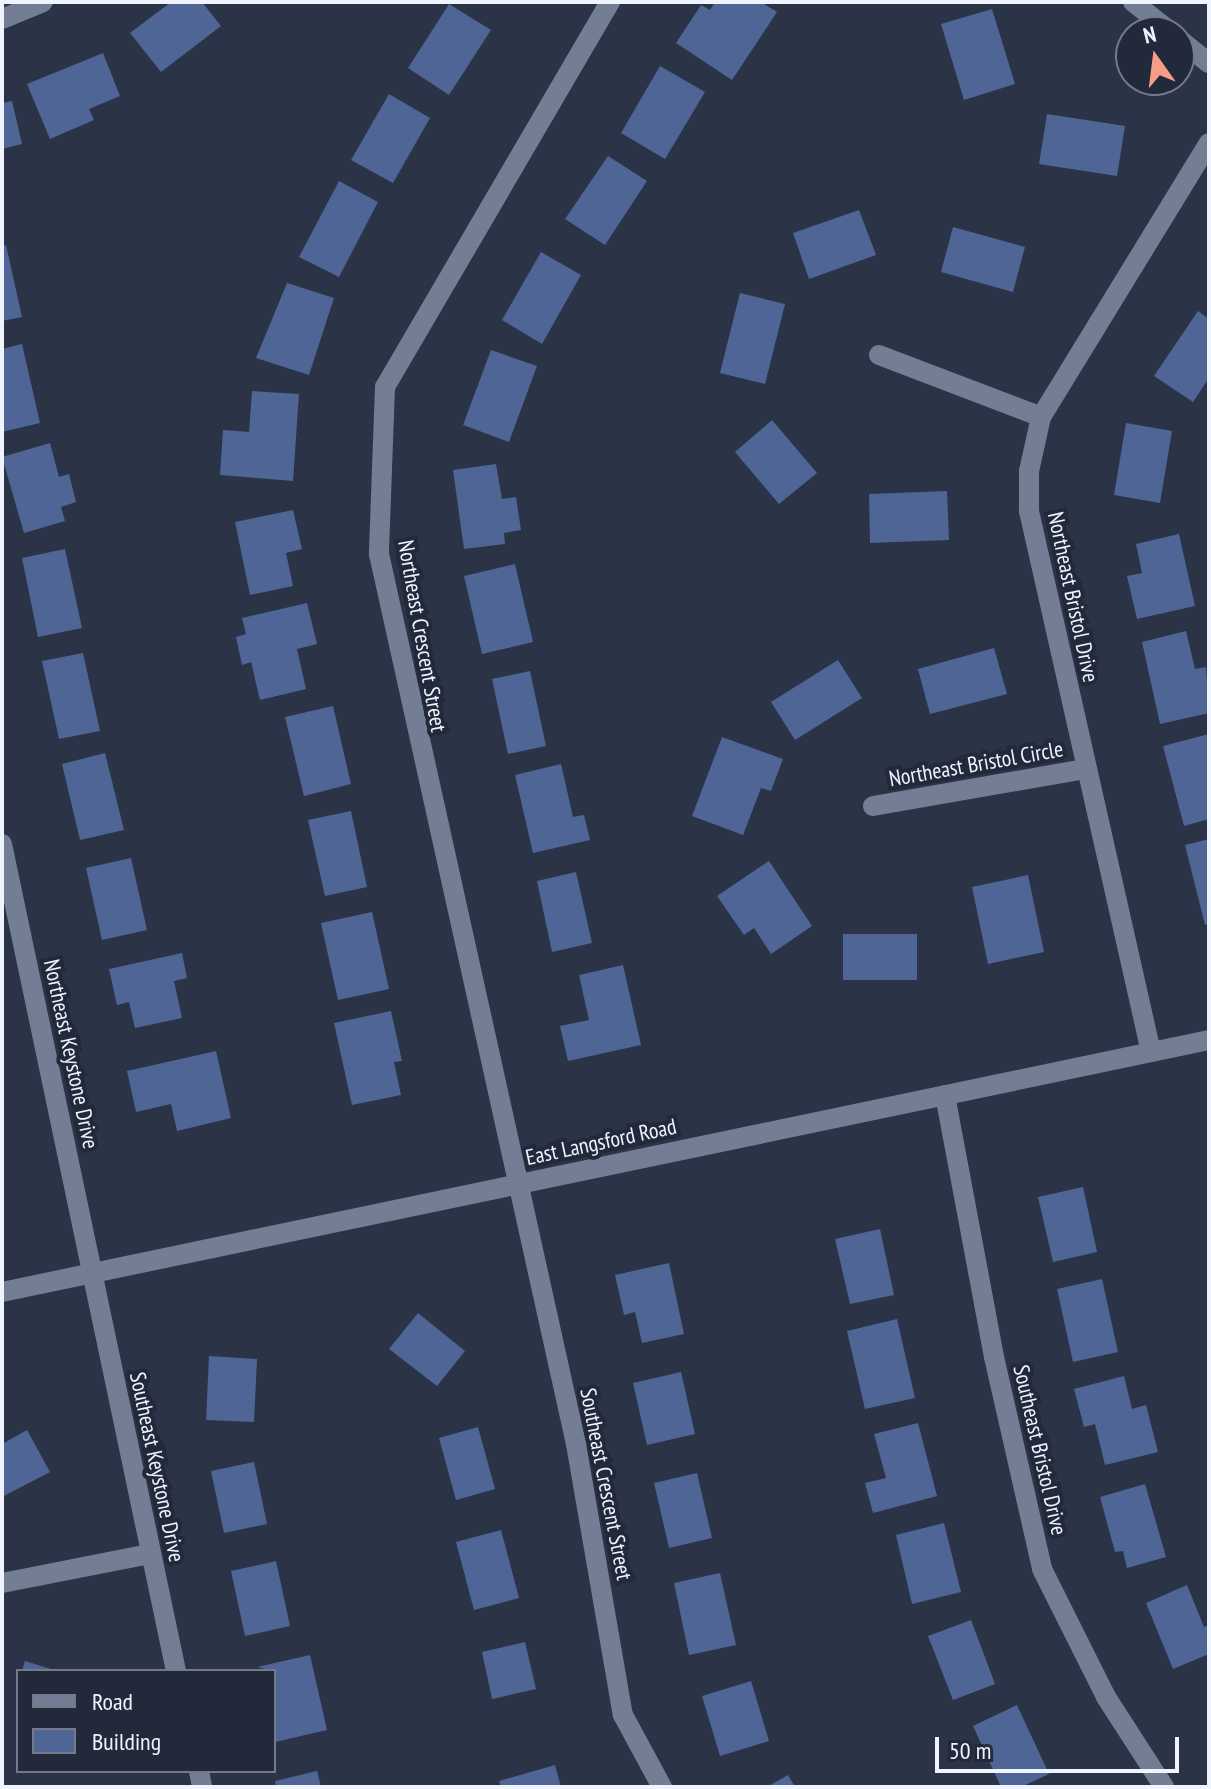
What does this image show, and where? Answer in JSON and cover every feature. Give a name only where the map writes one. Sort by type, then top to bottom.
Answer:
[{"type":"street","points":[[2,19],[43,2]]},
{"type":"street","name":"Northeast Crescent Street","points":[[517,1184],[379,554],[385,387],[610,2]]},
{"type":"street","points":[[1133,2],[1151,16]]},
{"type":"street","name":"Northeast Bristol Drive","points":[[1151,1052],[1029,511],[1029,471],[1041,417],[1209,143]]},
{"type":"street","points":[[879,355],[1041,417]]},
{"type":"street","name":"Northeast Bristol Circle","points":[[873,806],[1086,769]]},
{"type":"street","name":"Northeast Keystone Drive","points":[[2,844],[92,1273]]},
{"type":"street","name":"East Langsford Road","points":[[2,1292],[1209,1040]]},
{"type":"street","name":"Southeast Bristol Drive","points":[[945,1095],[994,1357],[1042,1569],[1106,1697],[1164,1787]]},
{"type":"street","name":"Southeast Crescent Street","points":[[517,1184],[576,1444],[623,1715],[662,1787]]},
{"type":"street","name":"Southeast Keystone Drive","points":[[92,1273],[176,1669]]},
{"type":"street","points":[[2,1583],[150,1554]]},
{"type":"building","points":[[171,2],[202,2],[221,26],[161,72],[130,33]]},
{"type":"building","points":[[715,2],[761,2],[777,12],[732,80],[676,43],[701,5],[710,10]]},
{"type":"building","points":[[449,4],[491,30],[449,95],[408,68]]},
{"type":"building","points":[[992,9],[1015,84],[964,100],[941,24]]},
{"type":"building","points":[[103,53],[120,96],[89,109],[94,120],[50,139],[27,84]]},
{"type":"building","points":[[660,66],[705,92],[665,159],[621,133]]},
{"type":"building","points":[[389,94],[430,118],[393,183],[351,160]]},
{"type":"building","points":[[12,101],[22,144],[2,149],[2,103]]},
{"type":"building","points":[[1047,114],[1125,126],[1117,176],[1039,164]]},
{"type":"building","points":[[608,156],[647,181],[605,245],[565,219]]},
{"type":"building","points":[[339,181],[378,202],[339,277],[299,257]]},
{"type":"building","points":[[859,210],[876,255],[809,279],[793,233]]},
{"type":"building","points":[[953,227],[1025,247],[1013,292],[941,272]]},
{"type":"building","points":[[6,245],[22,317],[2,321],[2,246]]},
{"type":"building","points":[[541,252],[581,275],[542,344],[502,320]]},
{"type":"building","points":[[287,283],[334,298],[309,375],[256,358]]},
{"type":"building","points":[[740,293],[785,304],[765,384],[720,373]]},
{"type":"building","points":[[1198,311],[1209,319],[1209,378],[1193,402],[1154,376]]},
{"type":"building","points":[[22,344],[40,423],[2,432],[2,349]]},
{"type":"building","points":[[491,350],[537,366],[509,442],[463,425]]},
{"type":"building","points":[[252,391],[299,394],[293,481],[220,475],[223,430],[249,432]]},
{"type":"building","points":[[772,420],[817,473],[779,504],[735,452]]},
{"type":"building","points":[[1126,423],[1172,431],[1160,503],[1114,495]]},
{"type":"building","points":[[50,443],[59,477],[69,474],[76,502],[61,507],[65,521],[24,533],[2,457]]},
{"type":"building","points":[[496,464],[502,499],[516,497],[521,530],[504,533],[505,544],[464,549],[453,470]]},
{"type":"building","points":[[947,491],[949,540],[870,543],[869,494]]},
{"type":"building","points":[[293,510],[302,549],[286,553],[293,586],[250,595],[235,522]]},
{"type":"building","points":[[1179,534],[1195,606],[1137,619],[1127,576],[1142,573],[1136,544]]},
{"type":"building","points":[[65,549],[82,628],[38,637],[22,558]]},
{"type":"building","points":[[515,564],[533,642],[482,654],[464,576]]},
{"type":"building","points":[[307,603],[317,644],[297,649],[306,689],[260,700],[251,662],[242,665],[236,637],[246,634],[242,618]]},
{"type":"building","points":[[1186,631],[1195,669],[1206,667],[1209,713],[1160,724],[1142,642]]},
{"type":"building","points":[[994,648],[1007,694],[930,714],[918,669]]},
{"type":"building","points":[[83,653],[100,731],[59,739],[42,661]]},
{"type":"building","points":[[838,660],[862,698],[795,740],[771,702]]},
{"type":"building","points":[[530,671],[546,746],[508,754],[492,679]]},
{"type":"building","points":[[333,706],[351,784],[304,796],[285,717]]},
{"type":"building","points":[[1209,734],[1209,819],[1184,826],[1163,746]]},
{"type":"building","points":[[722,737],[783,759],[771,791],[761,788],[743,835],[692,816]]},
{"type":"building","points":[[105,753],[124,830],[80,840],[62,764]]},
{"type":"building","points":[[561,764],[573,817],[584,815],[590,840],[533,853],[515,775]]},
{"type":"building","points":[[351,811],[367,887],[325,896],[308,820]]},
{"type":"building","points":[[1209,839],[1209,924],[1205,925],[1185,845]]},
{"type":"building","points":[[131,858],[147,930],[102,940],[86,868]]},
{"type":"building","points":[[769,861],[812,926],[771,954],[754,928],[744,935],[717,896]]},
{"type":"building","points":[[576,872],[592,943],[552,952],[537,881]]},
{"type":"building","points":[[1028,875],[1044,952],[988,964],[972,887]]},
{"type":"building","points":[[372,912],[389,989],[338,1000],[321,923]]},
{"type":"building","points":[[843,934],[917,934],[917,980],[843,980]]},
{"type":"building","points":[[182,953],[187,978],[174,981],[182,1018],[135,1028],[129,1002],[117,1005],[109,969]]},
{"type":"building","points":[[623,965],[641,1045],[568,1061],[560,1026],[589,1020],[579,975]]},
{"type":"building","points":[[391,1011],[402,1061],[394,1062],[401,1095],[352,1105],[334,1023]]},
{"type":"building","points":[[216,1051],[231,1118],[177,1131],[171,1104],[136,1112],[127,1071]]},
{"type":"building","points":[[1083,1187],[1097,1252],[1053,1262],[1038,1197]]},
{"type":"building","points":[[880,1229],[894,1295],[850,1304],[835,1239]]},
{"type":"building","points":[[669,1263],[684,1334],[642,1343],[635,1312],[624,1315],[615,1275]]},
{"type":"building","points":[[1102,1279],[1118,1352],[1073,1362],[1057,1289]]},
{"type":"building","points":[[418,1313],[465,1351],[437,1386],[389,1349]]},
{"type":"building","points":[[897,1319],[915,1398],[865,1409],[847,1331]]},
{"type":"building","points":[[209,1356],[257,1359],[254,1422],[206,1420]]},
{"type":"building","points":[[681,1372],[695,1434],[647,1445],[633,1383]]},
{"type":"building","points":[[1124,1376],[1132,1409],[1146,1405],[1158,1452],[1105,1465],[1095,1424],[1084,1427],[1074,1389]]},
{"type":"building","points":[[918,1423],[937,1496],[873,1513],[865,1483],[886,1478],[874,1434]]},
{"type":"building","points":[[478,1427],[495,1489],[456,1500],[439,1438]]},
{"type":"building","points":[[27,1430],[50,1472],[2,1497],[2,1444]]},
{"type":"building","points":[[254,1462],[267,1524],[224,1533],[211,1471]]},
{"type":"building","points":[[697,1473],[712,1538],[669,1548],[654,1483]]},
{"type":"building","points":[[1145,1484],[1166,1557],[1127,1568],[1123,1551],[1115,1552],[1100,1497]]},
{"type":"building","points":[[944,1523],[961,1592],[912,1604],[896,1535]]},
{"type":"building","points":[[501,1530],[519,1598],[474,1610],[456,1542]]},
{"type":"building","points":[[276,1561],[290,1626],[245,1636],[231,1571]]},
{"type":"building","points":[[720,1573],[736,1645],[689,1655],[674,1583]]},
{"type":"building","points":[[1187,1585],[1204,1627],[1209,1625],[1209,1654],[1173,1669],[1146,1603]]},
{"type":"building","points":[[971,1620],[995,1684],[953,1700],[928,1636]]},
{"type":"building","points":[[525,1642],[536,1689],[492,1699],[482,1652]]},
{"type":"building","points":[[310,1655],[327,1730],[276,1742],[276,1669],[257,1667]]},
{"type":"building","points":[[25,1661],[51,1669],[23,1669]]},
{"type":"building","points":[[751,1681],[769,1741],[720,1756],[702,1696]]},
{"type":"building","points":[[1017,1705],[1049,1774],[1021,1787],[1001,1787],[973,1726]]},
{"type":"building","points":[[555,1765],[561,1787],[501,1787],[499,1781]]},
{"type":"building","points":[[317,1771],[321,1787],[276,1787],[275,1781]]},
{"type":"building","points":[[788,1775],[795,1787],[767,1787]]}]
